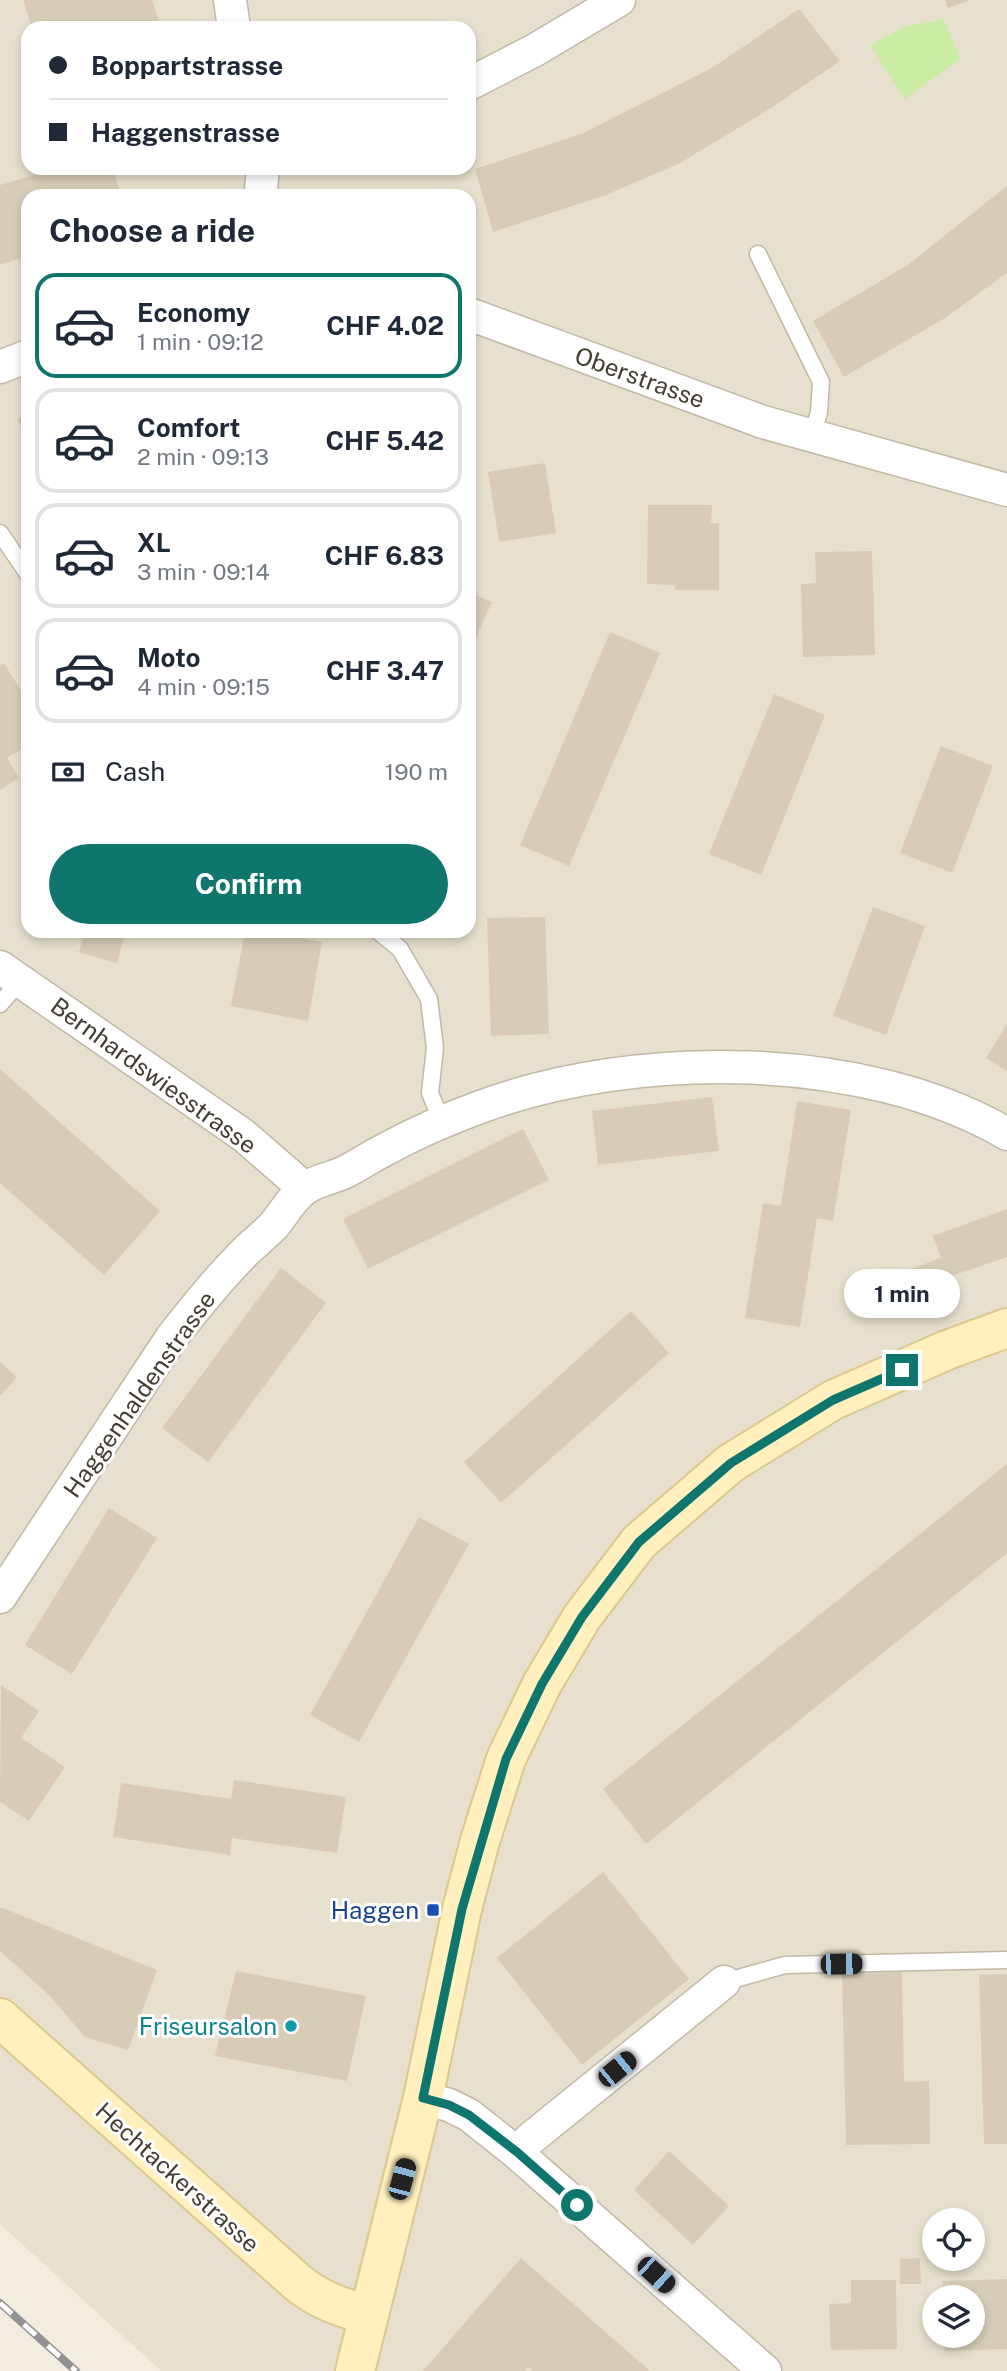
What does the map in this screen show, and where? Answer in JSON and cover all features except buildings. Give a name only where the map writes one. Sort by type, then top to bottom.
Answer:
[{"type":"street","points":[[230,0],[233,21]]},
{"type":"street","points":[[476,80],[535,50],[619,0]]},
{"type":"street","name":"Oberstrasse","points":[[476,317],[750,418],[812,438],[1007,490]]},
{"type":"street","points":[[0,367],[21,359]]},
{"type":"street","name":"Bernhardswiesstrasse","points":[[11,973],[243,1135],[304,1188]]},
{"type":"street","points":[[304,1188],[344,1173],[386,1149],[485,1105],[601,1075],[671,1068],[730,1067],[807,1073],[909,1092],[988,1124],[1007,1135]]},
{"type":"street","name":"Haggenhaldenstrasse","points":[[0,1597],[172,1338],[199,1302],[274,1225],[304,1188]]},
{"type":"street","points":[[355,2371],[423,2098],[462,1909],[506,1759],[542,1684],[582,1617],[639,1542],[731,1463],[833,1400],[947,1350],[1007,1328]]},
{"type":"street","points":[[517,2152],[724,1982]]},
{"type":"street","name":"Hechtackerstrasse","points":[[0,2018],[297,2283],[315,2297],[368,2314]]},
{"type":"street","points":[[423,2098],[449,2105],[469,2115],[517,2152],[765,2371]]},
{"type":"lane","points":[[758,254],[821,382],[820,412],[812,438]]},
{"type":"lane","points":[[0,533],[21,564]]},
{"type":"lane","points":[[387,938],[400,949],[429,999],[435,1048],[430,1093],[442,1122]]},
{"type":"lane","points":[[0,1004],[11,973]]},
{"type":"lane","points":[[724,1982],[785,1965],[1007,1960]]},
{"type":"shaded area","points":[[0,0],[1007,0],[1007,2371],[161,2371],[0,2224]]},
{"type":"green space","points":[[944,19],[960,59],[905,99],[870,45],[904,27]]},
{"type":"railway","points":[[0,2303],[76,2371]]},
{"type":"place","name":"Haggen","points":[[433,1910]]},
{"type":"place","name":"Friseursalon","points":[[291,2026]]},
{"type":"route","points":[[577,2205],[517,2152],[469,2115],[449,2105],[423,2098],[462,1909],[506,1759],[542,1684],[582,1617],[639,1542],[731,1463],[833,1400],[902,1370]]}]
